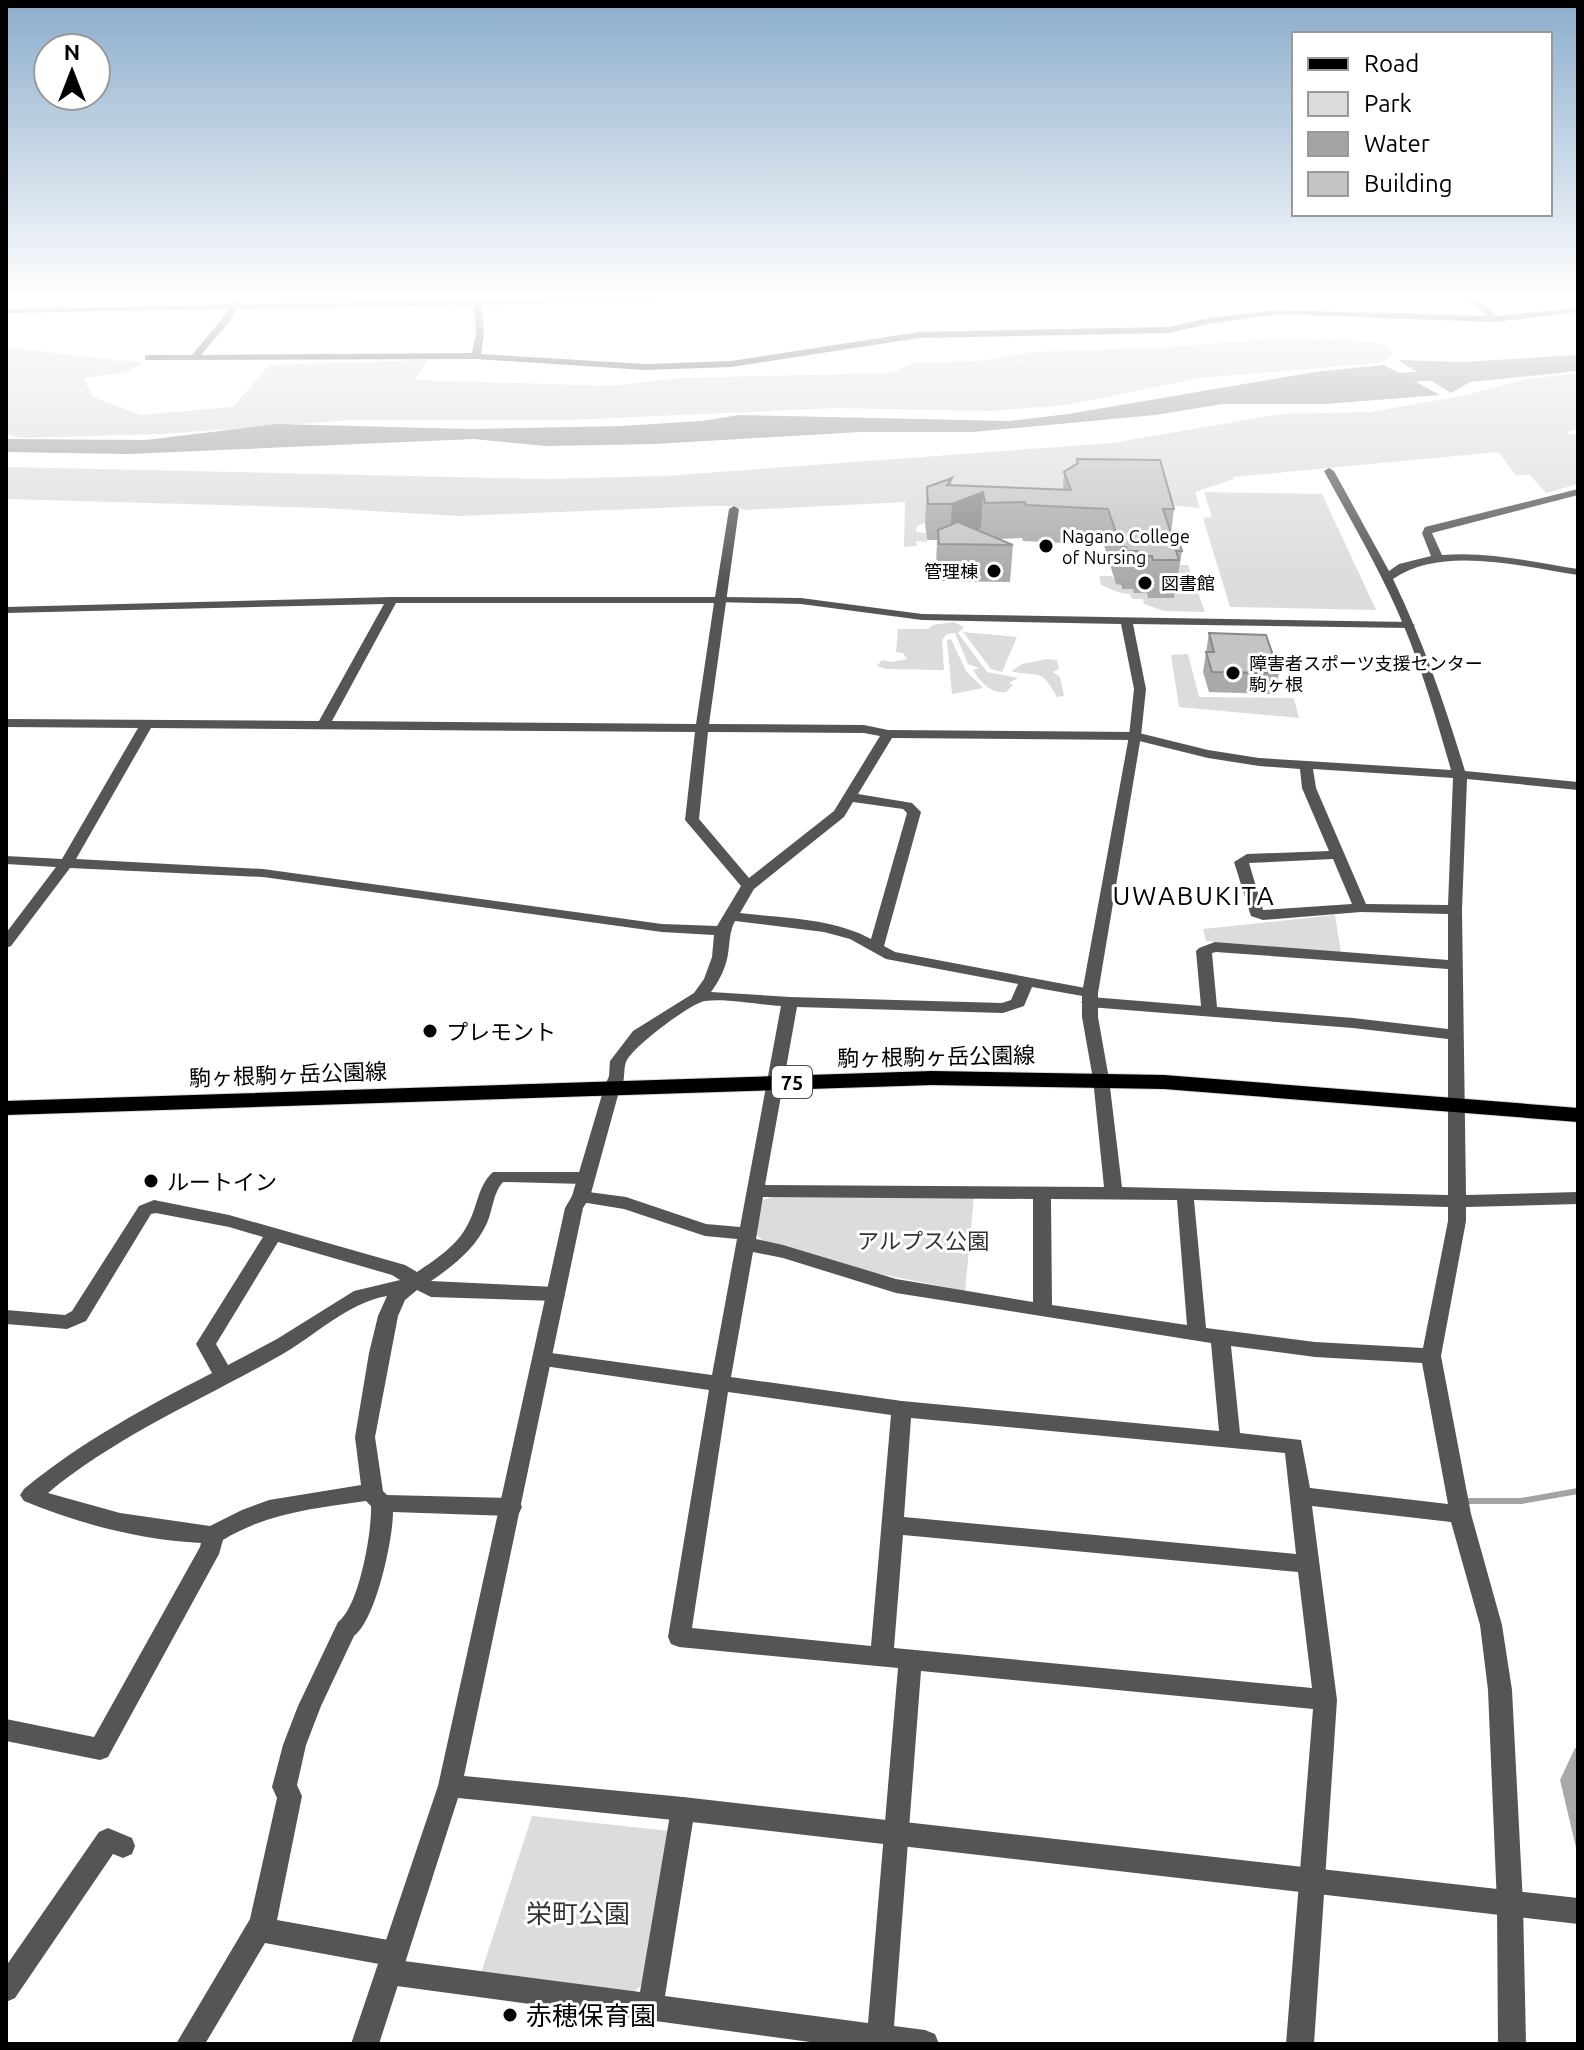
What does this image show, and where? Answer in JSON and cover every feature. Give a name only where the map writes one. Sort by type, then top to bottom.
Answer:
[{"type":"main road","name":"駒ヶ根駒ヶ岳公園線","points":[[6,1108],[776,1082],[1101,1079],[1578,1115]]},
{"type":"street","points":[[1329,471],[1409,625],[1441,712],[1460,777],[1454,965],[1455,1235],[1431,1356],[1460,1514],[1491,1625],[1500,1690],[1510,1904],[1512,2044]]},
{"type":"street","points":[[1437,557],[1427,533],[1429,529],[1578,492]]},
{"type":"street","points":[[734,509],[702,727],[692,820],[748,886]]},
{"type":"street","points":[[1387,578],[1397,568],[1437,557],[1578,572]]},
{"type":"street","points":[[6,610],[392,600],[720,600],[801,601],[922,617],[1409,625]]},
{"type":"street","points":[[324,724],[392,600]]},
{"type":"street","points":[[1114,1193],[1090,998],[1135,736],[1140,689],[1126,620]]},
{"type":"street","points":[[6,723],[702,727],[864,729],[888,734],[1135,736],[1208,754],[1306,767],[1523,779],[1578,786]]},
{"type":"street","points":[[6,943],[67,862],[147,723]]},
{"type":"street","points":[[365,2044],[450,1786],[574,1208],[583,1188],[618,1061],[639,1035],[700,996],[712,980],[720,957],[725,924],[748,886],[839,814],[888,734]]},
{"type":"street","points":[[1306,767],[1309,788],[1361,908]]},
{"type":"street","points":[[849,797],[907,806],[914,812],[876,947]]},
{"type":"street","points":[[1336,855],[1247,858],[1241,862],[1256,913],[1263,916],[1361,908],[1455,910]]},
{"type":"street","points":[[6,860],[263,873],[662,928],[725,924],[825,928],[855,936],[891,956],[1027,980],[1090,998],[1455,1035]]},
{"type":"street","points":[[1209,1011],[1204,951],[1215,947],[1454,965]]},
{"type":"street","points":[[700,996],[790,1002],[1003,1008],[1018,1003],[1027,980]]},
{"type":"street","points":[[790,1002],[720,1383],[679,1637],[1325,1700]]},
{"type":"street","points":[[190,2044],[262,1923],[290,1796],[284,1787],[293,1749],[304,1717],[346,1629],[353,1624],[376,1567],[383,1536],[365,1437],[388,1316],[397,1296],[452,1256],[466,1240],[477,1226],[492,1183],[499,1176],[583,1188],[861,1278],[1043,1311],[1220,1338],[1354,1355],[1431,1356]]},
{"type":"street","points":[[754,1191],[1185,1194],[1455,1201],[1578,1198]]},
{"type":"street","points":[[1042,1193],[1043,1311]]},
{"type":"street","points":[[1185,1194],[1197,1334]]},
{"type":"street","points":[[6,1317],[67,1322],[79,1316],[145,1210],[163,1205],[398,1270],[411,1275],[416,1282],[431,1290],[556,1294]]},
{"type":"street","points":[[224,1377],[206,1344],[274,1234]]},
{"type":"street","points":[[416,1282],[363,1295],[297,1338],[95,1449],[56,1473],[31,1495],[138,1525],[179,1533],[213,1535],[244,1518],[297,1503],[377,1497],[511,1507]]},
{"type":"street","points":[[1220,1338],[1230,1439]]},
{"type":"street","points":[[544,1359],[902,1409],[1294,1446],[1325,1700],[1300,2044]]},
{"type":"street","points":[[882,1655],[902,1409]]},
{"type":"street","points":[[1301,1496],[1460,1514]]},
{"type":"street","points":[[892,1525],[1310,1564]]},
{"type":"street","points":[[6,1730],[100,1749],[211,1548],[213,1535]]},
{"type":"street","points":[[877,2042],[910,1659]]},
{"type":"street","points":[[450,1786],[683,1809],[1578,1911]]},
{"type":"street","points":[[650,2009],[683,1809]]},
{"type":"street","points":[[6,1989],[108,1840],[123,1846]]},
{"type":"street","points":[[262,1923],[270,1932],[392,1963],[650,2009],[877,2042],[925,2044]]},
{"type":"green space","points":[[6,391],[90,391],[93,397],[141,415],[233,407],[247,391],[1138,391],[1066,405],[991,411],[836,408],[569,420],[352,420],[162,434],[20,438],[6,434]]},
{"type":"green space","points":[[1482,391],[1578,391],[1578,428],[1565,433],[1578,435],[1578,484],[1546,493],[1530,475],[1516,475],[1498,452],[1232,477],[1234,479],[1195,492],[1200,508],[1158,504],[937,518],[917,526],[916,532],[926,533],[927,542],[916,541],[917,546],[904,547],[905,502],[745,510],[734,506],[710,506],[458,516],[322,508],[6,499],[6,467],[547,479],[664,476],[1112,443],[1281,414],[1370,412]]},
{"type":"green space","points":[[1204,492],[1322,494],[1376,610],[1230,607],[1203,518],[1212,517]]},
{"type":"green space","points":[[1165,565],[1188,565],[1205,612],[1164,611],[1144,604],[1143,599],[1132,599],[1130,594],[1101,585],[1099,576],[1112,576],[1123,589],[1133,589],[1135,593]]},
{"type":"green space","points":[[954,622],[964,627],[958,633],[987,672],[1018,678],[1009,683],[1013,685],[1006,692],[991,689],[979,679],[973,670],[979,668],[968,664],[955,633],[947,634],[942,640],[944,670],[886,669],[877,666],[882,660],[907,659],[903,653],[896,652],[898,629],[928,629],[933,625]]},
{"type":"green space","points":[[963,632],[1017,637],[1002,672],[991,669]]},
{"type":"green space","points":[[951,639],[966,671],[983,688],[952,694],[947,640]]},
{"type":"green space","points":[[1188,654],[1199,697],[1294,698],[1299,718],[1179,707],[1171,655]]},
{"type":"green space","points":[[1057,660],[1059,669],[1053,672],[1060,677],[1064,696],[1057,697],[1038,675],[1011,671],[1022,664]]},
{"type":"green space","points":[[1335,915],[1341,953],[1206,941],[1203,929]]},
{"type":"green space","name":"アルプス公園","points":[[775,1196],[974,1197],[965,1291],[865,1271],[762,1240],[756,1234],[763,1200]]},
{"type":"green space","name":"栄町公園","points":[[532,1816],[669,1831],[641,1986],[628,1996],[479,1979]]},
{"type":"water","points":[[1205,391],[1432,391],[1440,395],[1325,404],[1223,404],[1155,415],[973,432],[860,432],[654,444],[546,446],[474,439],[128,454],[6,452],[6,439],[146,440],[277,424],[469,429],[621,426],[702,421],[739,415],[1009,421]]},
{"type":"building","points":[[1077,459],[1160,460],[1174,509],[1163,509],[1172,536],[1177,536],[1182,551],[1176,551],[1179,560],[1153,560],[1152,556],[1139,556],[1138,551],[1127,551],[1126,547],[1121,547],[1108,509],[1026,505],[1025,502],[985,503],[983,492],[952,504],[928,504],[927,487],[952,478],[947,485],[1071,490],[1064,472],[1078,463]]},
{"type":"building","points":[[958,522],[1013,545],[939,544],[938,530]]},
{"type":"building","points":[[1209,633],[1266,635],[1279,673],[1212,672],[1206,652],[1214,652]]},
{"type":"waterway","points":[[1466,1501],[1521,1501],[1578,1491]]},
{"type":"place","name":"Nagano College of Nursing","points":[[1046,546]]},
{"type":"place","name":"管理棟","points":[[994,571]]},
{"type":"place","name":"図書館","points":[[1145,583]]},
{"type":"place","name":"障害者スポーツ支援センター 駒ヶ根","points":[[1233,673]]},
{"type":"place","name":"プレモント","points":[[430,1031]]},
{"type":"place","name":"ルートイン","points":[[151,1181]]},
{"type":"place","name":"赤穂保育園","points":[[510,2015]]},
{"type":"district","name":"UWABUKITA","points":[[1194,895]]}]
